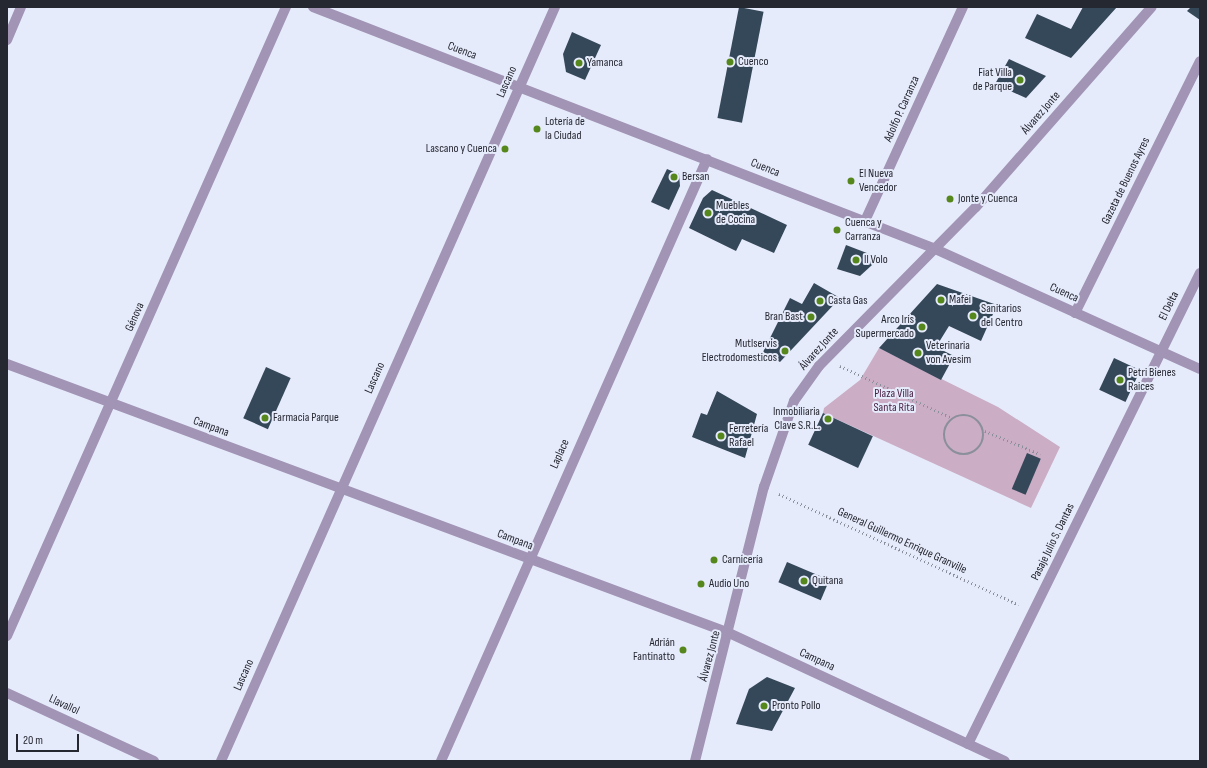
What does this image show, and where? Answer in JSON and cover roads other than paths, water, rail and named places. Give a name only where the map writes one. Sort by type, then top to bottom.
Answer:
[{"type":"street","points":[[7,40],[21,7]]},
{"type":"street","name":"Génova","points":[[7,636],[286,7]]},
{"type":"street","name":"Cuenca","points":[[313,7],[707,159],[864,223],[933,248],[1200,369]]},
{"type":"street","name":"Lascano","points":[[221,761],[340,488],[555,7]]},
{"type":"street","name":"Adolfo P. Carranza","points":[[864,223],[963,7]]},
{"type":"street","name":"Álvarez Jonte","points":[[696,761],[764,487],[794,401],[826,359],[933,248],[976,207],[1152,7]]},
{"type":"street","name":"Gazeta de Buenos Ayres","points":[[1075,313],[1200,61]]},
{"type":"street","name":"Laplace","points":[[441,761],[528,559],[707,159]]},
{"type":"street","name":"El Delta","points":[[1161,351],[1200,273]]},
{"type":"street","name":"Pasaje Julio S. Dantas","points":[[968,744],[1161,351]]},
{"type":"street","name":"Campana","points":[[7,364],[729,633],[1005,761]]},
{"type":"street","name":"Llavallol","points":[[7,693],[154,761]]},
{"type":"place","name":"Cuenco","points":[[730,62]]},
{"type":"place","name":"Yamanca","points":[[579,63]]},
{"type":"place","name":"Fiat Villa de Parque","points":[[1020,80]]},
{"type":"place","name":"Lotería de la Ciudad","points":[[537,129]]},
{"type":"place","name":"Lascano y Cuenca","points":[[505,149]]},
{"type":"place","name":"Bersan","points":[[674,177]]},
{"type":"place","name":"El Nueva Vencedor","points":[[851,181]]},
{"type":"place","name":"Jonte y Cuenca","points":[[950,199]]},
{"type":"place","name":"Muebles de Cocina","points":[[708,213]]},
{"type":"place","name":"Cuenca y Carranza","points":[[837,230]]},
{"type":"place","name":"Il Volo","points":[[856,260]]},
{"type":"place","name":"Mafei","points":[[941,300]]},
{"type":"place","name":"Casta Gas","points":[[820,301]]},
{"type":"place","name":"Sanitarios del Centro","points":[[973,316]]},
{"type":"place","name":"Bran Bast","points":[[811,317]]},
{"type":"place","name":"Arco Iris Supermercado","points":[[922,327]]},
{"type":"place","name":"Mutlservis Electrodomesticos","points":[[785,351]]},
{"type":"place","name":"Veterinaria von Avesim","points":[[918,353]]},
{"type":"place","name":"Petri Bienes Raices","points":[[1120,380]]},
{"type":"place","name":"Farmacia Parque","points":[[265,418]]},
{"type":"place","name":"Inmobiliaria Clave S.R.L.","points":[[828,419]]},
{"type":"place","name":"Ferretería Rafael","points":[[721,436]]},
{"type":"place","name":"Carnicería","points":[[714,560]]},
{"type":"place","name":"Quitana","points":[[804,581]]},
{"type":"place","name":"Audio Uno","points":[[701,584]]},
{"type":"place","name":"Adrián Fantinatto","points":[[683,650]]},
{"type":"place","name":"Pronto Pollo","points":[[764,706]]},
{"type":"park label","name":"Plaza Villa Santa Rita","points":[[894,401]]}]
